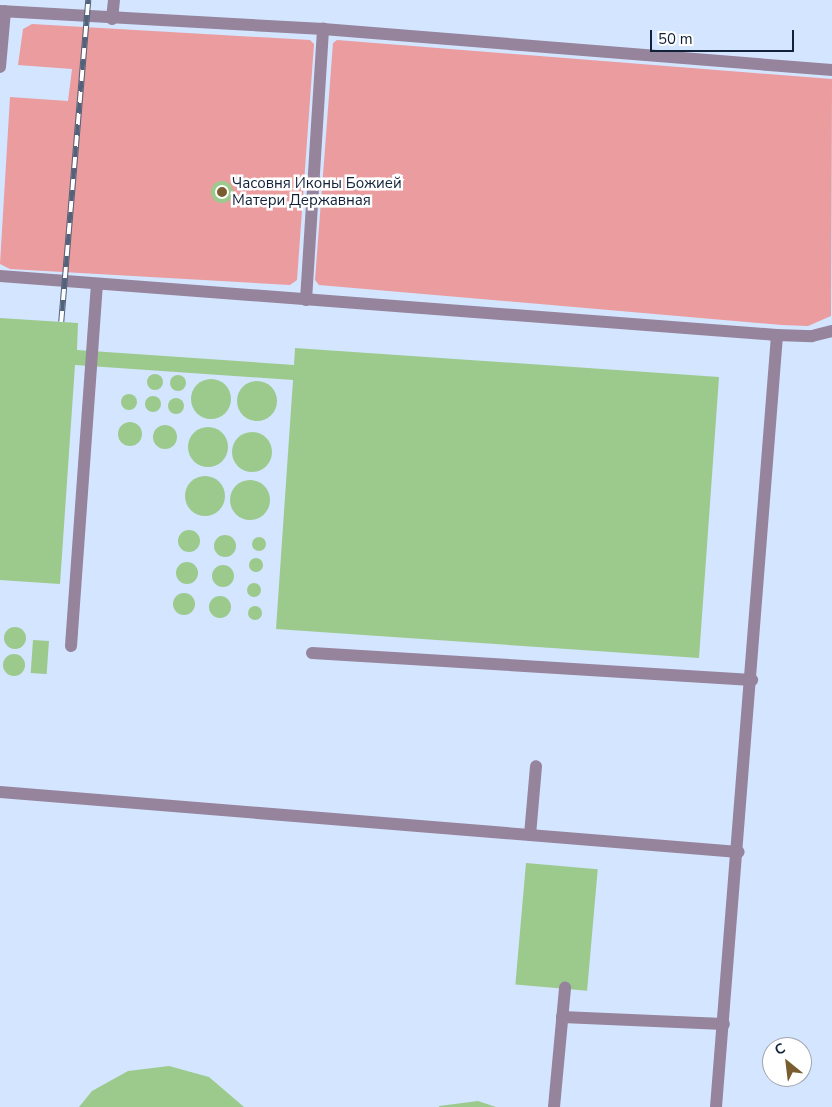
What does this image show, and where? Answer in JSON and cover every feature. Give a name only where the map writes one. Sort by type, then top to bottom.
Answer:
[{"type":"lane","points":[[112,19],[114,0]]},
{"type":"lane","points":[[0,67],[2,11],[112,19],[323,29],[832,70]]},
{"type":"lane","points":[[306,300],[323,29]]},
{"type":"lane","points":[[0,276],[777,335],[812,336],[832,331]]},
{"type":"lane","points":[[71,646],[97,284]]},
{"type":"lane","points":[[716,1107],[739,852],[777,335]]},
{"type":"lane","points":[[312,653],[752,680]]},
{"type":"lane","points":[[530,835],[536,766]]},
{"type":"lane","points":[[0,792],[739,852]]},
{"type":"lane","points":[[554,1107],[565,988]]},
{"type":"lane","points":[[562,1017],[724,1024]]},
{"type":"shaded area","points":[[32,24],[310,40],[314,44],[297,280],[290,285],[10,269],[0,264],[10,97],[68,101],[72,69],[18,65],[23,29]]},
{"type":"shaded area","points":[[337,40],[832,79],[831,316],[808,326],[782,325],[319,285],[315,280],[333,43]]},
{"type":"building","name":"Часовня Иконы Божией Матери Державная","points":[[222,181],[230,184],[233,192],[230,200],[222,203],[214,200],[211,192],[214,184]]},
{"type":"building","points":[[0,318],[78,323],[77,350],[294,365],[295,348],[719,377],[699,658],[276,629],[293,380],[75,365],[60,584],[0,580]]},
{"type":"building","points":[[155,374],[161,376],[163,382],[161,388],[155,390],[149,388],[147,382],[149,376]]},
{"type":"building","points":[[178,375],[184,377],[186,383],[184,389],[178,391],[172,389],[170,383],[172,377]]},
{"type":"building","points":[[211,379],[225,385],[231,399],[225,413],[211,419],[197,413],[191,399],[197,385]]},
{"type":"building","points":[[257,381],[271,387],[277,401],[271,415],[257,421],[243,415],[237,401],[243,387]]},
{"type":"building","points":[[129,394],[135,396],[137,402],[135,408],[129,410],[123,408],[121,402],[123,396]]},
{"type":"building","points":[[153,396],[159,398],[161,404],[159,410],[153,412],[147,410],[145,404],[147,398]]},
{"type":"building","points":[[176,398],[182,400],[184,406],[182,412],[176,414],[170,412],[168,406],[170,400]]},
{"type":"building","points":[[130,422],[139,425],[142,434],[139,443],[130,446],[121,443],[118,434],[121,425]]},
{"type":"building","points":[[165,425],[174,428],[177,437],[174,446],[165,449],[156,446],[153,437],[156,428]]},
{"type":"building","points":[[208,427],[222,433],[228,447],[222,461],[208,467],[194,461],[188,447],[194,433]]},
{"type":"building","points":[[252,432],[266,438],[272,452],[266,466],[252,472],[238,466],[232,452],[238,438]]},
{"type":"building","points":[[205,476],[219,482],[225,496],[219,510],[205,516],[191,510],[185,496],[191,482]]},
{"type":"building","points":[[250,480],[264,486],[270,500],[264,514],[250,520],[236,514],[230,500],[236,486]]},
{"type":"building","points":[[189,530],[197,533],[200,541],[197,549],[189,552],[181,549],[178,541],[181,533]]},
{"type":"building","points":[[225,535],[233,538],[236,546],[233,554],[225,557],[217,554],[214,546],[217,538]]},
{"type":"building","points":[[259,537],[264,539],[266,544],[264,549],[259,551],[254,549],[252,544],[254,539]]},
{"type":"building","points":[[256,558],[261,560],[263,565],[261,570],[256,572],[251,570],[249,565],[251,560]]},
{"type":"building","points":[[187,562],[195,565],[198,573],[195,581],[187,584],[179,581],[176,573],[179,565]]},
{"type":"building","points":[[223,565],[231,568],[234,576],[231,584],[223,587],[215,584],[212,576],[215,568]]},
{"type":"building","points":[[254,583],[259,585],[261,590],[259,595],[254,597],[249,595],[247,590],[249,585]]},
{"type":"building","points":[[184,593],[192,596],[195,604],[192,612],[184,615],[176,612],[173,604],[176,596]]},
{"type":"building","points":[[220,596],[228,599],[231,607],[228,615],[220,618],[212,615],[209,607],[212,599]]},
{"type":"building","points":[[255,606],[260,608],[262,613],[260,618],[255,620],[250,618],[248,613],[250,608]]},
{"type":"building","points":[[15,627],[23,630],[26,638],[23,646],[15,649],[7,646],[4,638],[7,630]]},
{"type":"building","points":[[33,640],[49,641],[47,674],[31,673]]},
{"type":"building","points":[[14,654],[22,657],[25,665],[22,673],[14,676],[6,673],[3,665],[6,657]]},
{"type":"building","points":[[526,863],[598,869],[587,991],[515,985]]},
{"type":"building","points":[[169,1066],[209,1077],[244,1107],[79,1107],[92,1091],[128,1071]]},
{"type":"building","points":[[478,1101],[496,1107],[439,1107],[439,1106]]},
{"type":"railway","points":[[61,322],[88,0]]},
{"type":"place","name":"Часовня Иконы Божией Матери Державная","points":[[222,192]]}]
